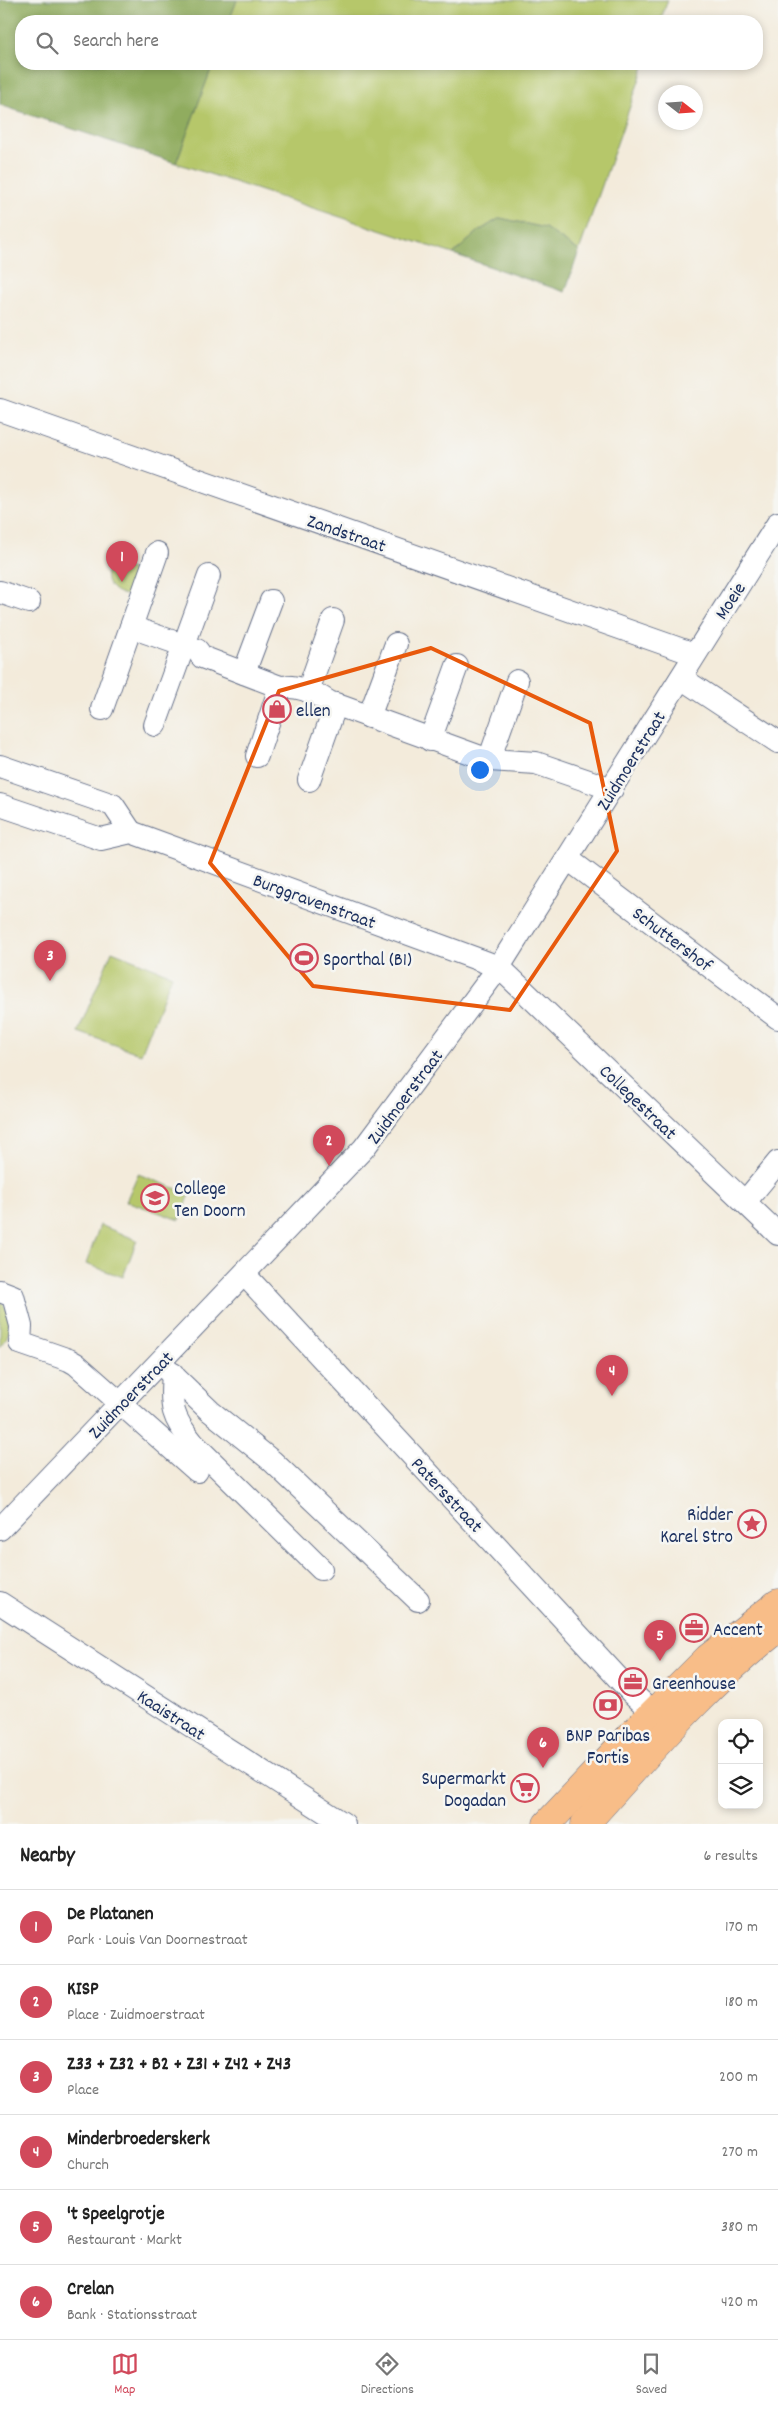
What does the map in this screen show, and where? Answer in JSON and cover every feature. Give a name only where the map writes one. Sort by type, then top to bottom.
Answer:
[{"type":"main road","points":[[585,1824],[708,1658],[778,1603]]},
{"type":"main road","points":[[547,1824],[662,1721],[745,1657],[778,1628]]},
{"type":"street","name":"Zandstraat","points":[[0,410],[694,654]]},
{"type":"street","name":"Moeie","points":[[682,678],[694,654],[778,523]]},
{"type":"street","points":[[102,709],[158,553]]},
{"type":"street","points":[[155,725],[209,576]]},
{"type":"street","points":[[0,592],[29,602]]},
{"type":"street","points":[[244,673],[271,601]]},
{"type":"street","points":[[308,691],[334,620]]},
{"type":"street","points":[[131,627],[196,650],[202,657],[280,687],[293,686],[308,691],[369,717],[489,760],[536,763],[612,789]]},
{"type":"street","points":[[369,717],[396,644]]},
{"type":"street","points":[[430,740],[457,666]]},
{"type":"street","points":[[682,678],[778,742]]},
{"type":"street","name":"Zuidmoerstraat","points":[[0,1529],[121,1404],[167,1368],[244,1274],[364,1148],[499,967],[682,678]]},
{"type":"street","points":[[489,760],[517,681]]},
{"type":"street","points":[[257,756],[280,687]]},
{"type":"street","points":[[309,780],[336,704]]},
{"type":"street","points":[[0,766],[113,805],[131,832],[101,839],[0,805]]},
{"type":"street","name":"Burggravenstraat","points":[[131,832],[499,967]]},
{"type":"street","name":"Schuttershof","points":[[568,859],[778,1018]]},
{"type":"street","name":"Collegestraat","points":[[499,967],[778,1234]]},
{"type":"street","points":[[744,1202],[778,1162]]},
{"type":"street","name":"Patersstraat","points":[[244,1274],[632,1693],[662,1721]]},
{"type":"street","points":[[0,1292],[13,1296],[21,1326],[20,1343],[69,1360],[197,1472]]},
{"type":"street","points":[[167,1368],[172,1411],[178,1426],[321,1569]]},
{"type":"street","points":[[167,1368],[210,1411],[272,1461],[418,1600]]},
{"type":"street","name":"Kaaistraat","points":[[0,1603],[344,1824]]},
{"type":"highlighted area","points":[[431,648],[590,723],[617,851],[510,1010],[313,986],[210,863],[279,691]]},
{"type":"green space","points":[[0,0],[237,0],[231,15],[15,15],[15,70],[211,70],[176,163],[0,105]]},
{"type":"green space","points":[[237,0],[668,0],[662,15],[231,15]]},
{"type":"green space","points":[[211,70],[643,70],[579,251],[545,228],[500,218],[479,231],[453,254],[176,163]]},
{"type":"green space","points":[[500,218],[545,228],[579,251],[565,292],[453,254],[479,231]]},
{"type":"green space","points":[[118,566],[130,569],[138,579],[131,592],[126,595],[114,590],[107,580],[107,572]]},
{"type":"green space","points":[[112,951],[172,975],[141,1054],[78,1032]]},
{"type":"green space","points":[[138,1174],[190,1194],[180,1220],[126,1201]]},
{"type":"green space","points":[[100,1225],[137,1240],[123,1277],[86,1264]]},
{"type":"green space","points":[[0,1300],[7,1311],[10,1324],[7,1336],[0,1347]]},
{"type":"place","name":"De Platanen","points":[[122,582]]},
{"type":"place","name":"ellen","points":[[277,709]]},
{"type":"place","name":"Sporthal (B1)","points":[[304,958]]},
{"type":"place","name":"Z33 + Z32 + B2 + Z31 + Z42 + Z43","points":[[50,981]]},
{"type":"place","name":"KISP","points":[[329,1166]]},
{"type":"place","name":"College Ten Doorn","points":[[155,1198]]},
{"type":"place","name":"Minderbroederskerk","points":[[612,1396]]},
{"type":"place","name":"Ridder Karel Stro","points":[[752,1524]]},
{"type":"place","name":"Accent","points":[[694,1628]]},
{"type":"place","name":"'t Speelgrotje","points":[[660,1661]]},
{"type":"place","name":"Greenhouse","points":[[633,1682]]},
{"type":"place","name":"BNP Paribas Fortis","points":[[608,1705]]},
{"type":"place","name":"Crelan","points":[[543,1768]]},
{"type":"place","name":"Supermarkt Dogadan","points":[[525,1788]]}]
